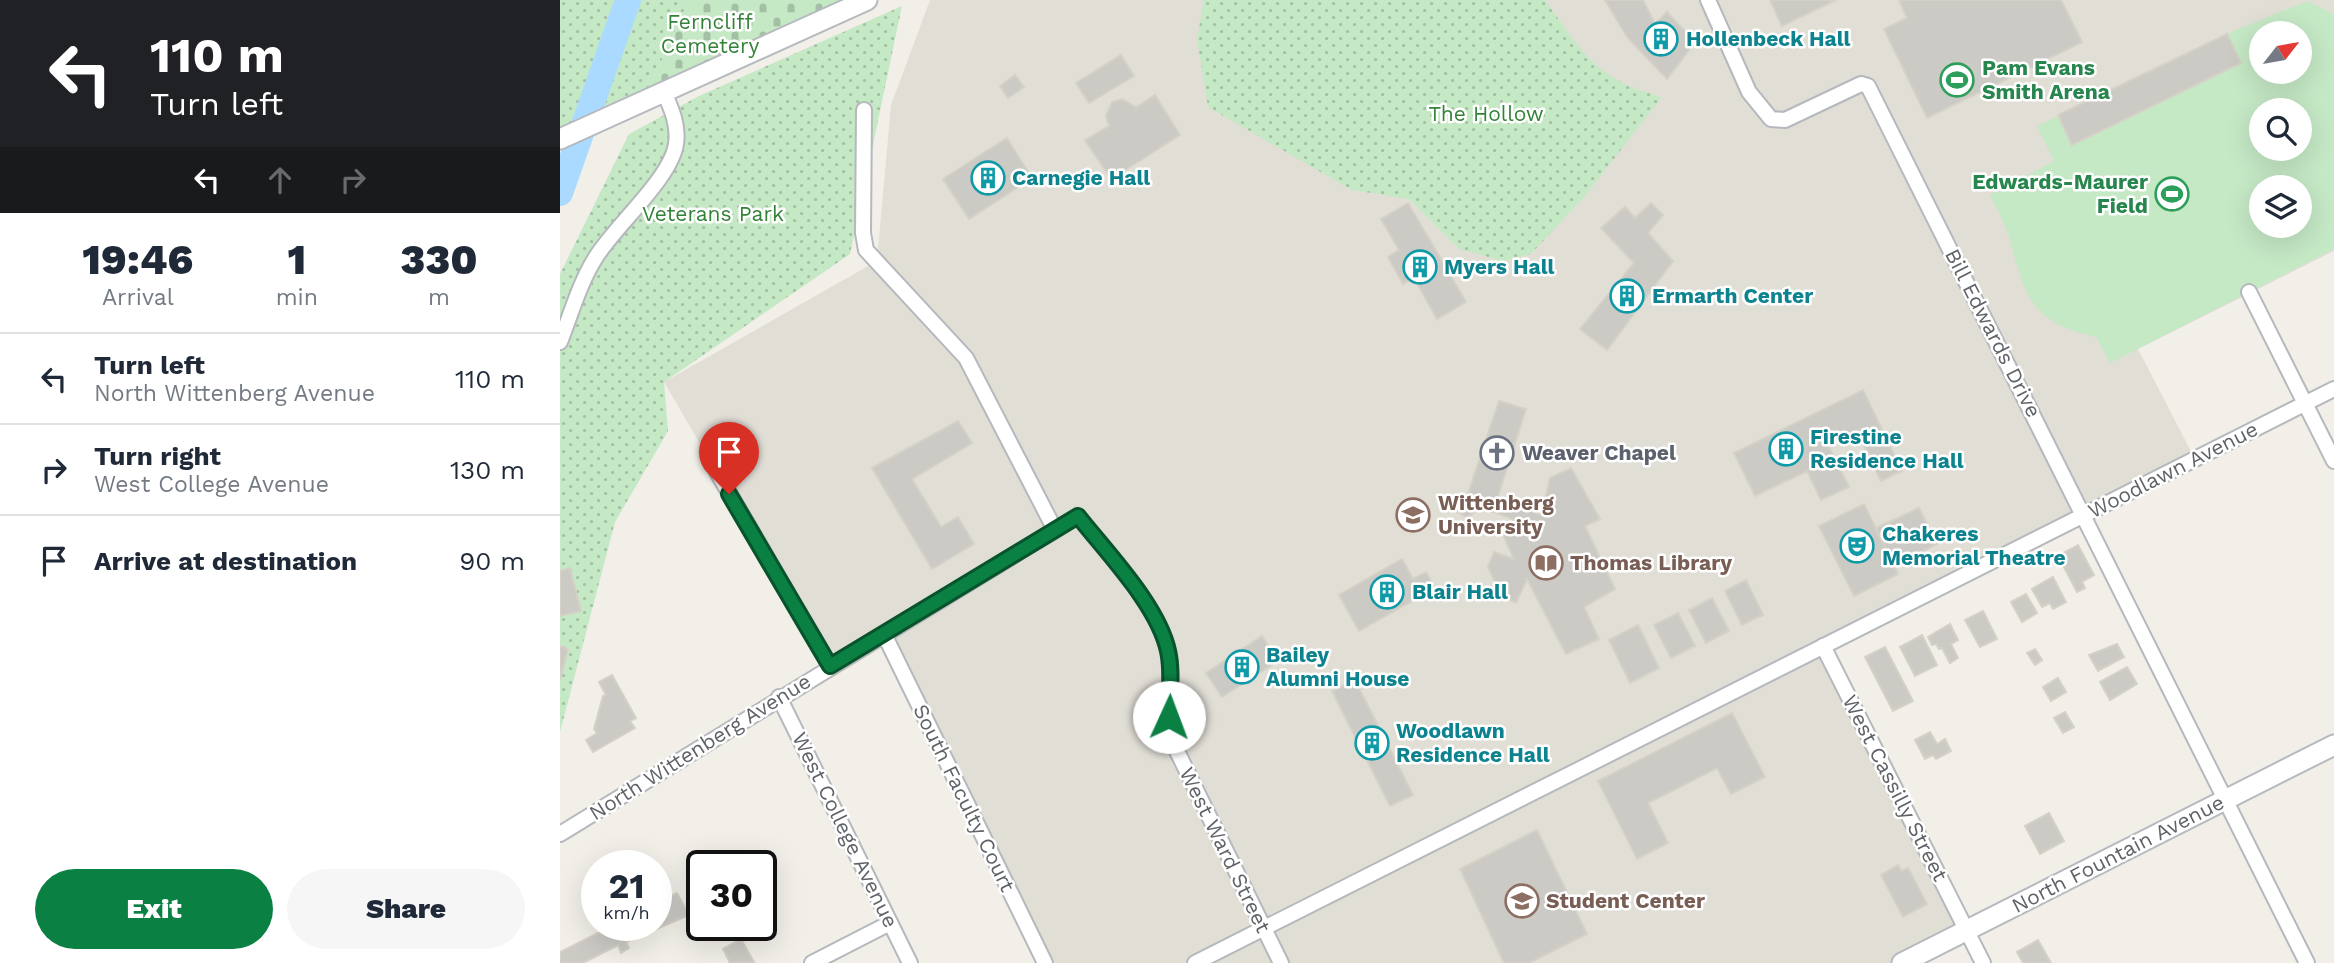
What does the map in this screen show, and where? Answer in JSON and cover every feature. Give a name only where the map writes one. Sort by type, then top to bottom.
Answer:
[{"type":"street","points":[[560,139],[867,0]]},
{"type":"street","name":"Bill Edwards Drive","points":[[1708,0],[1749,92],[1771,119],[1785,120],[1861,83],[1868,86],[2307,963]]},
{"type":"street","points":[[560,342],[594,261],[614,230],[660,177],[671,160],[677,129],[664,92]]},
{"type":"street","points":[[864,110],[863,233],[866,250],[967,358],[1055,530]]},
{"type":"street","points":[[2249,292],[2334,461]]},
{"type":"street","name":"Woodlawn Avenue","points":[[1264,929],[2334,389]]},
{"type":"street","points":[[717,472],[830,666]]},
{"type":"street","name":"West Ward Street","points":[[1055,530],[1078,516],[1137,593],[1163,634],[1171,673],[1169,729],[1174,745],[1280,963]]},
{"type":"street","name":"North Wittenberg Avenue","points":[[560,834],[779,697],[1055,530]]},
{"type":"street","name":"South Faculty Court","points":[[884,634],[1045,963]]},
{"type":"street","name":"West Cassilly Street","points":[[1823,646],[1983,963]]},
{"type":"street","name":"West College Avenue","points":[[779,697],[910,963]]},
{"type":"street","name":"North Fountain Avenue","points":[[1902,963],[2334,744]]},
{"type":"street","points":[[812,963],[890,923]]},
{"type":"street","points":[[1195,963],[1264,929]]},
{"type":"shaded area","name":"Wittenberg University","points":[[930,0],[2334,0],[2334,251],[2138,349],[2195,459],[1823,646],[1967,931],[1903,963],[1045,963],[884,634],[830,666],[664,382],[877,261],[891,105]]},
{"type":"green space","points":[[560,0],[689,0],[643,101],[560,139]]},
{"type":"green space","name":"Ferncliff Cemetery","points":[[689,0],[865,0],[643,101]]},
{"type":"green space","name":"The Hollow","points":[[1204,0],[1545,0],[1581,50],[1606,73],[1639,90],[1662,97],[1584,197],[1531,254],[1503,261],[1459,249],[1409,199],[1352,190],[1208,107],[1197,39]]},
{"type":"green space","points":[[2307,1],[2334,14],[2334,249],[2110,363],[2096,337],[2058,324],[2035,305],[2021,278],[2004,223],[1990,195],[2054,161],[2037,126],[2249,25],[2249,84],[2312,84],[2312,21],[2259,21]]},
{"type":"green space","name":"Veterans Park","points":[[902,6],[850,254],[664,382],[668,431],[615,522],[560,732],[560,274],[629,134],[699,96]]},
{"type":"building","name":"Hollenbeck Hall","points":[[1605,0],[1643,0],[1655,24],[1667,12],[1695,42],[1667,79],[1627,37]]},
{"type":"building","points":[[1770,0],[1836,0],[1782,26]]},
{"type":"building","name":"Pam Evans Smith Arena","points":[[1899,0],[2061,0],[2082,42],[1927,118],[1884,29],[1907,18]]},
{"type":"building","points":[[2227,34],[2241,63],[2072,145],[2058,115]]},
{"type":"building","points":[[1121,55],[1134,76],[1089,103],[1076,83]]},
{"type":"building","points":[[1015,75],[1024,87],[1008,98],[1000,86]]},
{"type":"building","points":[[1155,95],[1180,135],[1111,179],[1085,140],[1109,126],[1106,116],[1112,102],[1122,99],[1136,107]]},
{"type":"building","name":"Carnegie Hall","points":[[1007,138],[1032,178],[969,219],[943,179]]},
{"type":"building","name":"Myers Hall","points":[[1408,203],[1466,302],[1437,319],[1414,278],[1403,284],[1388,257],[1399,250],[1381,219]]},
{"type":"building","name":"Ermarth Center","points":[[1651,203],[1663,215],[1648,233],[1673,261],[1607,350],[1580,329],[1634,263],[1601,228],[1625,207],[1635,218]]},
{"type":"building","name":"Firestine Residence Hall","points":[[1863,390],[1902,471],[1881,481],[1857,431],[1828,445],[1849,487],[1821,500],[1807,471],[1755,496],[1734,453]]},
{"type":"building","name":"Weaver Chapel","points":[[1499,401],[1526,409],[1493,512],[1479,508],[1468,518],[1456,511],[1458,500],[1467,497]]},
{"type":"building","points":[[958,421],[972,443],[912,479],[941,527],[958,517],[974,544],[932,569],[872,468]]},
{"type":"building","name":"Thomas Library","points":[[1571,468],[1600,519],[1585,526],[1615,589],[1584,607],[1599,639],[1566,654],[1527,579],[1516,603],[1501,596],[1488,567],[1494,552],[1514,559],[1504,537],[1513,519],[1493,512],[1498,497],[1542,515],[1550,478]]},
{"type":"building","name":"Chakeres Memorial Theatre","points":[[1864,504],[1898,574],[1854,596],[1819,526]]},
{"type":"building","points":[[1919,508],[1937,544],[1894,565],[1876,528]]},
{"type":"building","points":[[2078,545],[2094,575],[2082,582],[2085,588],[2077,592],[2058,556]]},
{"type":"building","name":"Blair Hall","points":[[1402,559],[1413,579],[1426,572],[1435,588],[1359,631],[1339,595]]},
{"type":"building","points":[[570,568],[581,611],[560,616],[560,571]]},
{"type":"building","points":[[2053,577],[2066,602],[2053,609],[2050,603],[2042,607],[2032,589]]},
{"type":"building","points":[[1746,580],[1763,615],[1742,625],[1725,591]]},
{"type":"building","points":[[2026,594],[2037,613],[2022,622],[2011,602]]},
{"type":"building","points":[[1712,598],[1729,631],[1706,643],[1689,610]]},
{"type":"building","points":[[1983,611],[1997,639],[1980,647],[1965,620]]},
{"type":"building","points":[[1678,613],[1695,646],[1671,658],[1654,625]]},
{"type":"building","points":[[1950,624],[1958,640],[1951,644],[1958,658],[1950,663],[1942,648],[1939,649],[1936,644],[1932,645],[1928,637]]},
{"type":"building","points":[[1638,625],[1659,668],[1630,683],[1609,640]]},
{"type":"building","points":[[1922,635],[1937,665],[1915,676],[1900,647]]},
{"type":"building","name":"Bailey Alumni House","points":[[1262,636],[1278,661],[1222,697],[1206,673]]},
{"type":"building","points":[[2117,644],[2124,657],[2098,671],[2089,655]]},
{"type":"building","points":[[560,646],[568,649],[560,680]]},
{"type":"building","points":[[1885,647],[1913,701],[1893,711],[1865,657]]},
{"type":"building","points":[[2035,649],[2042,660],[2035,665],[2027,653]]},
{"type":"building","points":[[2127,667],[2137,684],[2110,700],[2100,682]]},
{"type":"building","points":[[612,675],[636,718],[630,721],[635,728],[593,752],[586,740],[597,733],[594,729],[603,696],[606,695],[599,682]]},
{"type":"building","points":[[2058,678],[2066,692],[2051,701],[2043,687]]},
{"type":"building","name":"Woodlawn Residence Hall","points":[[1355,680],[1413,795],[1390,806],[1332,691]]},
{"type":"building","points":[[2065,712],[2074,727],[2063,733],[2054,718]]},
{"type":"building","points":[[1732,713],[1765,777],[1731,794],[1717,768],[1648,803],[1668,843],[1637,859],[1598,781]]},
{"type":"building","points":[[1930,732],[1937,744],[1945,739],[1951,751],[1936,759],[1933,755],[1925,759],[1915,740]]},
{"type":"building","points":[[2049,813],[2064,841],[2040,854],[2025,826]]},
{"type":"building","points":[[1537,830],[1587,934],[1529,963],[1504,963],[1460,869]]},
{"type":"building","points":[[1898,865],[1902,871],[1908,868],[1927,904],[1903,917],[1881,875]]},
{"type":"building","points":[[677,893],[686,910],[686,916],[672,922],[672,895]]},
{"type":"building","points":[[2038,940],[2051,963],[2023,963],[2017,952]]},
{"type":"building","points":[[582,941],[628,941],[626,942],[629,948],[621,953],[618,945],[583,963],[560,963],[560,952]]},
{"type":"building","points":[[742,941],[754,962],[730,963],[723,949]]},
{"type":"waterway","points":[[560,193],[628,0]]},
{"type":"place","name":"Hollenbeck Hall","points":[[1661,39]]},
{"type":"place","name":"Pam Evans Smith Arena","points":[[1957,80]]},
{"type":"place","name":"Carnegie Hall","points":[[988,178]]},
{"type":"place","name":"Edwards-Maurer Field","points":[[2172,194]]},
{"type":"place","name":"Myers Hall","points":[[1420,267]]},
{"type":"place","name":"Ermarth Center","points":[[1627,296]]},
{"type":"place","name":"Firestine Residence Hall","points":[[1786,449]]},
{"type":"place","name":"Weaver Chapel","points":[[1497,453]]},
{"type":"place","name":"Wittenberg University","points":[[1413,515]]},
{"type":"place","name":"Chakeres Memorial Theatre","points":[[1857,546]]},
{"type":"place","name":"Thomas Library","points":[[1546,563]]},
{"type":"place","name":"Blair Hall","points":[[1387,592]]},
{"type":"place","name":"Bailey Alumni House","points":[[1242,667]]},
{"type":"place","name":"Woodlawn Residence Hall","points":[[1372,743]]},
{"type":"place","name":"Student Center","points":[[1522,901]]},
{"type":"route","points":[[729,494],[830,666],[1078,516],[1153,615],[1163,634],[1171,673],[1169,717]]}]
